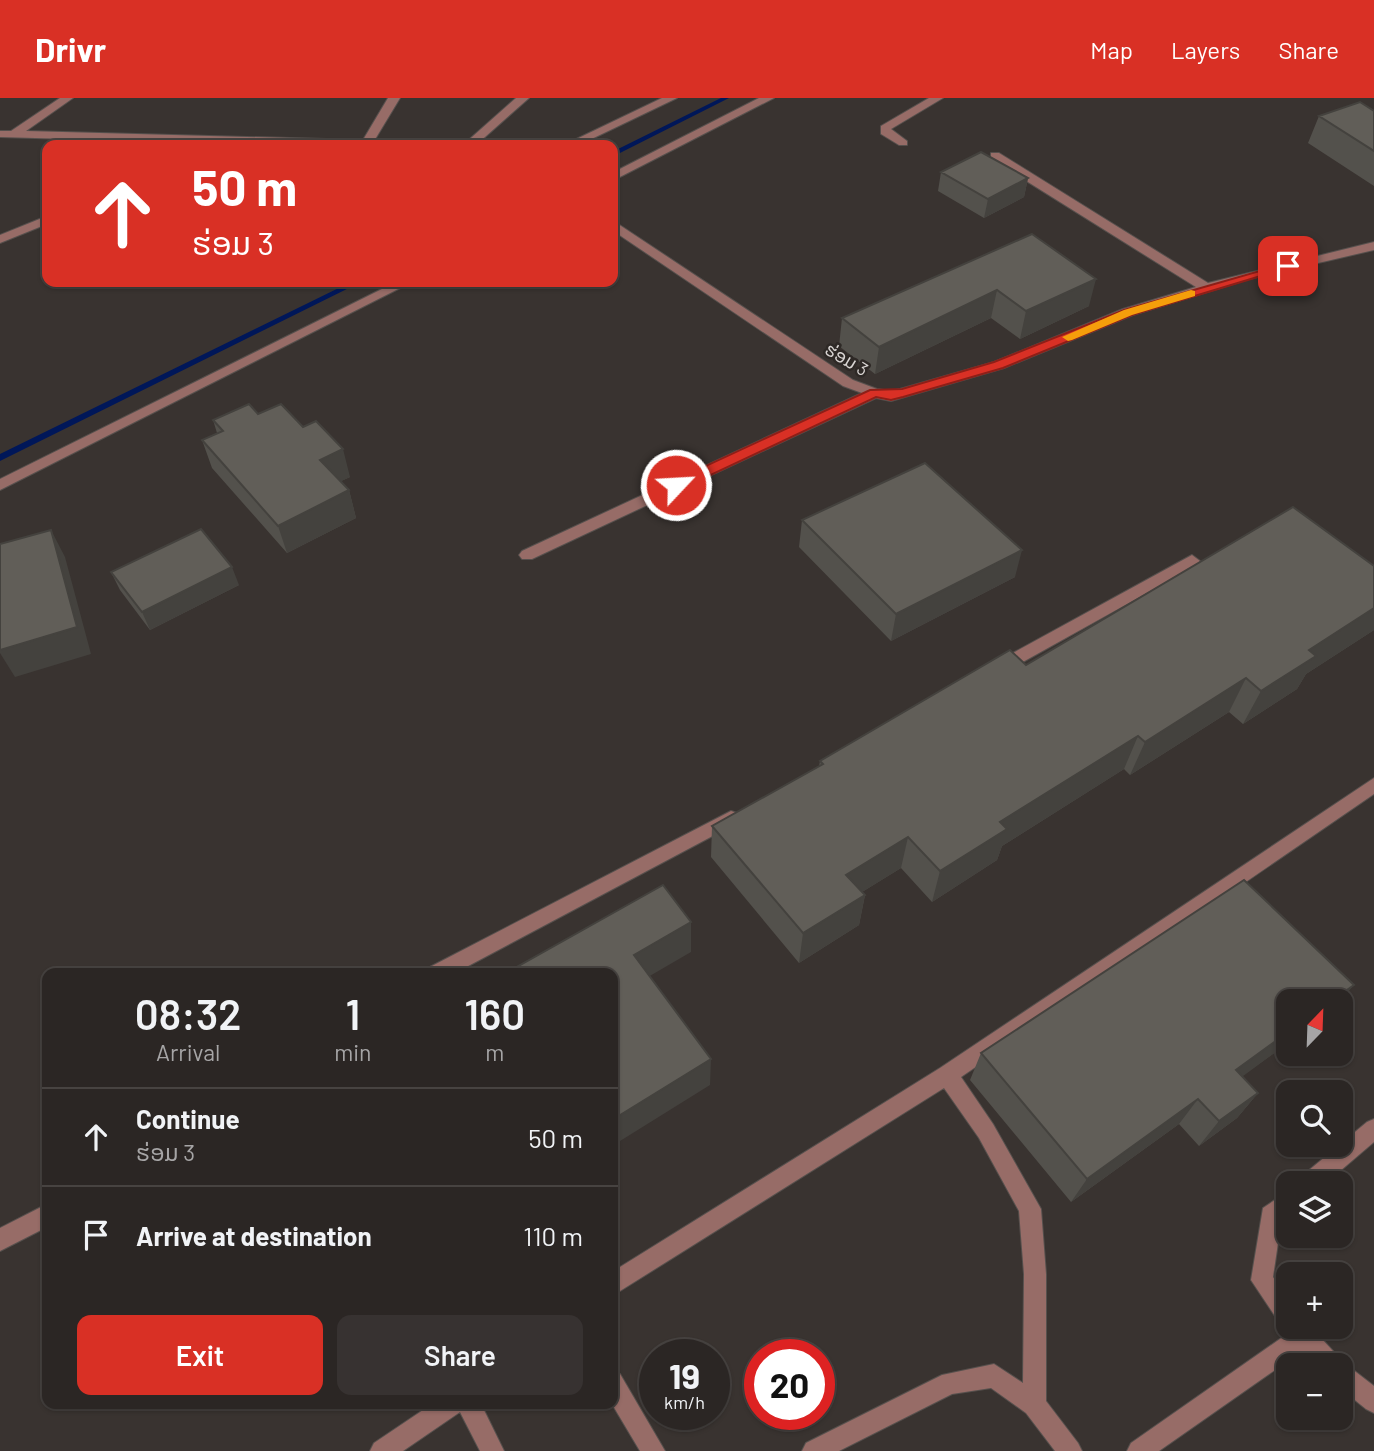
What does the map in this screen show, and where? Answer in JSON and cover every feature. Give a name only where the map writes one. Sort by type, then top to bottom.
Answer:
[{"type":"street","points":[[13,135],[67,98]]},
{"type":"street","points":[[369,140],[394,98]]},
{"type":"street","points":[[475,140],[523,98]]},
{"type":"street","points":[[581,140],[671,98]]},
{"type":"street","points":[[618,175],[768,98]]},
{"type":"street","points":[[903,143],[885,132],[885,128],[937,98]]},
{"type":"street","points":[[0,134],[146,140]]},
{"type":"street","points":[[995,156],[1207,288]]},
{"type":"street","points":[[0,239],[42,222]]},
{"type":"street","name":"ຮ່ອມ 3","points":[[618,228],[848,383],[891,396],[999,365],[1128,313],[1245,276],[1374,246]]},
{"type":"street","points":[[0,485],[396,287]]},
{"type":"street","points":[[527,555],[874,393]]},
{"type":"street","points":[[978,680],[1192,561]]},
{"type":"street","points":[[618,1281],[947,1075],[1374,785]]},
{"type":"street","points":[[446,968],[752,807]]},
{"type":"street","points":[[947,1075],[986,1131],[1030,1209],[1035,1275],[1034,1405]]},
{"type":"street","points":[[1324,1171],[1374,1129]]},
{"type":"street","points":[[1276,1212],[1272,1216],[1262,1280],[1276,1300]]},
{"type":"street","points":[[0,1240],[42,1217]]},
{"type":"street","points":[[1139,1451],[1289,1339]]},
{"type":"street","points":[[1305,1339],[1320,1353]]},
{"type":"street","points":[[814,1451],[950,1383],[994,1376],[1034,1405],[1070,1451]]},
{"type":"street","points":[[1353,1383],[1374,1401]]},
{"type":"street","points":[[618,1392],[653,1451]]},
{"type":"street","points":[[382,1451],[445,1409]]},
{"type":"street","points":[[471,1409],[492,1451]]},
{"type":"building","points":[[1360,102],[1374,111],[1374,151],[1319,116]]},
{"type":"building","points":[[981,152],[1028,178],[988,199],[941,172]]},
{"type":"building","points":[[1032,234],[1096,279],[1026,311],[997,290],[879,347],[842,318]]},
{"type":"building","points":[[249,404],[258,414],[281,404],[303,427],[316,421],[343,449],[320,460],[349,490],[278,526],[202,440],[223,431],[213,420]]},
{"type":"building","points":[[925,463],[1022,550],[896,614],[802,520]]},
{"type":"building","points":[[1293,507],[1374,566],[1374,608],[1309,650],[1316,656],[1261,691],[1246,678],[1145,742],[1138,736],[1000,822],[1007,829],[940,871],[908,837],[846,875],[865,895],[803,933],[712,826],[823,764],[820,761],[1010,650],[1026,665]]},
{"type":"building","points":[[201,529],[232,567],[142,612],[111,572]]},
{"type":"building","points":[[51,530],[77,627],[0,650],[0,544]]},
{"type":"building","points":[[1244,880],[1354,985],[1348,989],[1276,989],[1276,1041],[1236,1070],[1258,1093],[1219,1121],[1198,1099],[1087,1179],[981,1053]]},
{"type":"building","points":[[663,885],[691,922],[634,955],[711,1059],[618,1116],[618,968],[515,968]]},
{"type":"waterway","points":[[618,152],[726,98]]},
{"type":"waterway","points":[[0,458],[347,287]]},
{"type":"slow traffic","points":[[1068,337],[1128,313],[1191,293]]},
{"type":"route","points":[[676,485],[874,393],[891,396],[999,365],[1128,313],[1245,276],[1288,266]]}]
